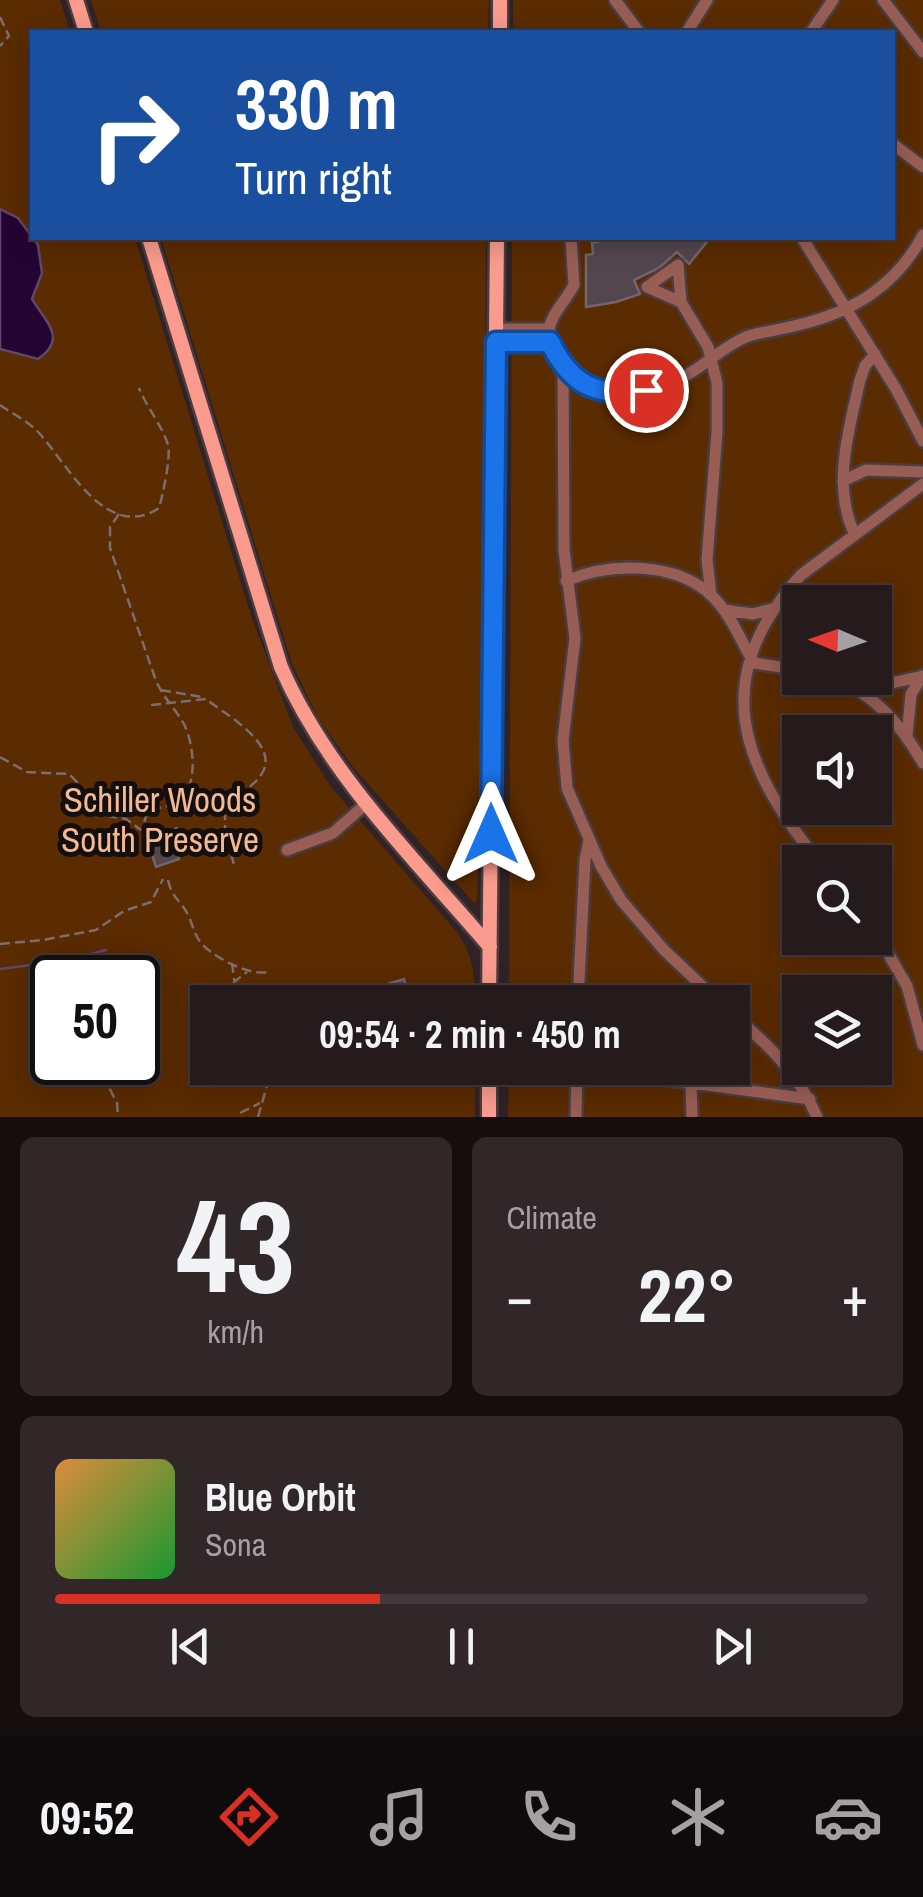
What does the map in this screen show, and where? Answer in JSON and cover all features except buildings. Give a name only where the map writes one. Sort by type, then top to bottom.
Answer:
[{"type":"main road","points":[[76,0],[85,30]]},
{"type":"main road","points":[[500,0],[500,30]]},
{"type":"main road","points":[[150,240],[281,667],[316,737],[490,947]]},
{"type":"main road","points":[[490,985],[497,240]]},
{"type":"main road","points":[[488,1117],[489,1085]]},
{"type":"lane","points":[[615,0],[638,30]]},
{"type":"lane","points":[[688,30],[707,0]]},
{"type":"lane","points":[[812,30],[832,0]]},
{"type":"lane","points":[[883,0],[923,52]]},
{"type":"lane","points":[[895,145],[923,167]]},
{"type":"lane","points":[[563,366],[588,386],[631,392],[678,380],[744,338],[815,322],[867,299],[892,278],[923,234]]},
{"type":"lane","points":[[571,240],[574,285],[553,313],[549,335],[563,366],[566,581],[575,638],[565,714],[565,776],[589,840],[620,900],[702,985]]},
{"type":"lane","points":[[803,240],[923,441]]},
{"type":"lane","points":[[682,302],[712,358],[718,420],[707,560],[711,595]]},
{"type":"lane","points":[[496,336],[549,335]]},
{"type":"lane","points":[[854,533],[845,509],[843,481],[860,380],[874,354]]},
{"type":"lane","points":[[843,481],[866,470],[923,472]]},
{"type":"lane","points":[[807,845],[780,806],[751,747],[742,699],[744,676],[775,608],[802,575],[923,484]]},
{"type":"lane","points":[[566,581],[601,570],[649,570],[680,577],[711,595],[724,610],[750,658],[760,666],[782,668]]},
{"type":"lane","points":[[724,610],[753,614],[775,608]]},
{"type":"lane","points":[[892,683],[923,676]]},
{"type":"lane","points":[[907,736],[912,694],[923,676]]},
{"type":"lane","points":[[866,695],[907,736],[923,763]]},
{"type":"lane","points":[[287,850],[333,832],[367,803]]},
{"type":"lane","points":[[579,985],[584,860],[589,840]]},
{"type":"lane","points":[[889,955],[907,986],[923,1046]]},
{"type":"lane","points":[[750,1030],[784,1061],[818,1117]]},
{"type":"lane","points":[[576,1117],[577,1085]]},
{"type":"lane","points":[[692,1117],[691,1085],[810,1099]]},
{"type":"path","points":[[0,17],[9,36],[0,46]]},
{"type":"path","points":[[0,405],[36,429],[92,499],[119,514],[147,514],[159,508],[169,456],[166,440],[139,388]]},
{"type":"path","points":[[0,757],[27,772],[69,774],[80,786],[91,812],[126,819],[142,831],[146,812],[184,796],[190,779],[188,733],[160,690],[110,548],[110,527],[119,514]]},
{"type":"path","points":[[160,690],[200,695],[257,737],[267,760],[264,772],[224,806],[225,831],[234,865]]},
{"type":"path","points":[[150,704],[206,699]]},
{"type":"path","points":[[144,839],[178,828]]},
{"type":"path","points":[[0,944],[96,930],[124,911],[151,902],[166,880],[199,940],[209,951],[248,972]]},
{"type":"path","points":[[231,961],[235,985]]},
{"type":"path","points":[[224,985],[248,972],[268,972]]},
{"type":"path","points":[[108,1085],[117,1103],[118,1117]]},
{"type":"path","points":[[258,1117],[266,1085]]},
{"type":"path","points":[[240,1113],[261,1102]]},
{"type":"green space","name":"Schiller Woods South Preserve","points":[[0,0],[60,0],[69,30],[30,30],[30,240],[136,240],[251,616],[293,727],[331,787],[456,931],[473,973],[474,985],[190,985],[190,1085],[475,1085],[475,1117],[0,1117]]},
{"type":"green space","points":[[91,0],[489,0],[488,30],[100,30]]},
{"type":"green space","points":[[513,0],[923,0],[923,1117],[508,1117],[509,1085],[750,1085],[750,985],[509,985],[512,240],[895,240],[895,30],[513,30]]},
{"type":"green space","points":[[162,240],[486,240],[477,901],[474,903],[353,767],[318,718],[292,664]]},
{"type":"shaded area","points":[[0,209],[18,218],[30,240],[38,245],[42,273],[32,299],[53,336],[52,344],[38,359],[0,349]]},
{"type":"waterway","points":[[0,969],[69,960],[106,950]]},
{"type":"route","points":[[491,834],[496,342],[550,342],[563,366],[580,382],[617,392],[646,390]]}]
